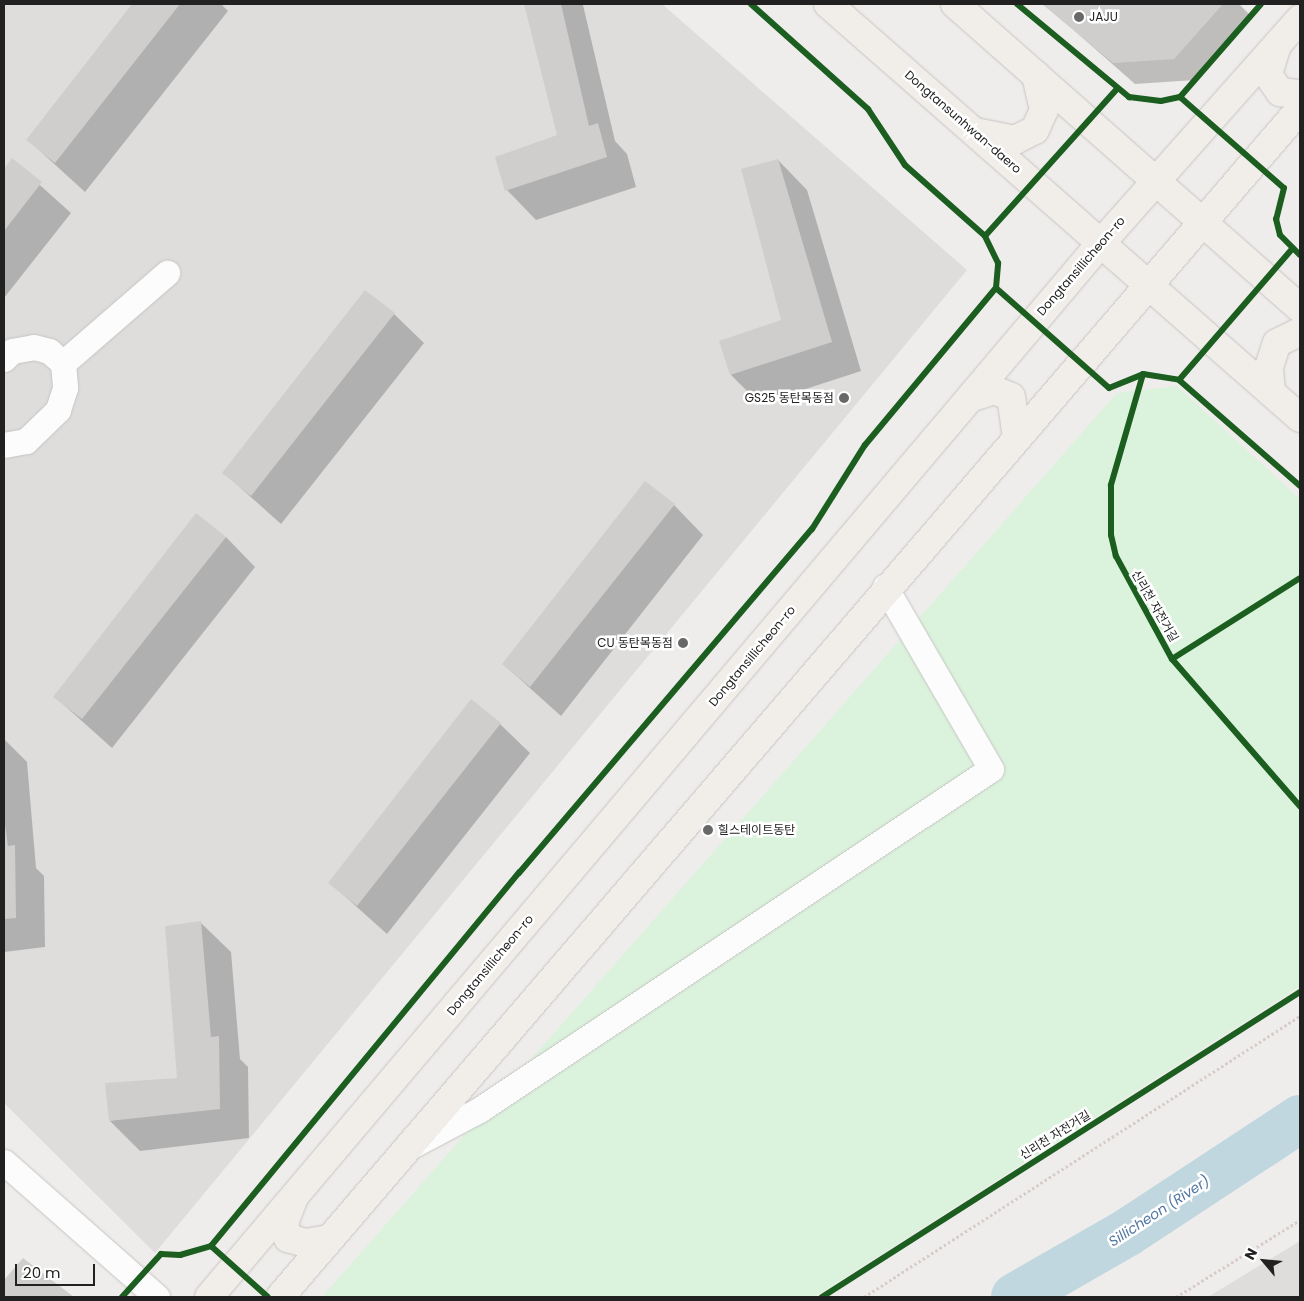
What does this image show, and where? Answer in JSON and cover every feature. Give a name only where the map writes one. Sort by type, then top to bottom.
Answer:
[{"type":"main road","name":"Dongtansunhwan-daero","points":[[828,4],[1300,418]]},
{"type":"main road","points":[[955,4],[1300,308]]},
{"type":"main road","name":"Dongtansillicheon-ro","points":[[209,1297],[1101,243],[1300,19]]},
{"type":"main road","points":[[1277,45],[1268,75],[1280,92],[1300,94]]},
{"type":"main road","points":[[974,131],[1015,140],[1035,130],[1044,110],[1036,75]]},
{"type":"main road","points":[[280,1297],[410,1147],[885,587],[1300,109]]},
{"type":"main road","points":[[1271,392],[1269,367],[1277,343],[1300,332]]},
{"type":"main road","points":[[970,398],[994,390],[1011,397],[1017,437]]},
{"type":"main road","points":[[294,1196],[284,1223],[288,1238],[306,1242],[330,1239]]},
{"type":"street","points":[[63,363],[167,273]]},
{"type":"street","points":[[4,360],[12,351],[34,347],[50,351],[63,363],[65,388],[58,410],[26,440],[4,445]]},
{"type":"street","points":[[410,1147],[479,1110],[991,769],[885,587]]},
{"type":"street","points":[[4,1162],[157,1297]]},
{"type":"path","points":[[864,1297],[1300,1016]]},
{"type":"path","points":[[1176,1297],[1300,1220]]},
{"type":"shaded area","points":[[4,4],[662,4],[967,270],[155,1253],[4,1103]]},
{"type":"shaded area","points":[[1300,1241],[1300,1297],[1208,1297]]},
{"type":"green space","points":[[1177,386],[1300,499],[1300,986],[814,1297],[322,1297],[1117,393]]},
{"type":"building","points":[[132,4],[180,4],[55,163],[26,140]]},
{"type":"building","points":[[524,4],[561,4],[589,126],[598,123],[607,157],[505,191],[495,157],[557,135]]},
{"type":"building","points":[[1042,4],[1223,4],[1174,59],[1113,63]]},
{"type":"building","points":[[12,158],[42,182],[4,231],[4,169]]},
{"type":"building","points":[[778,159],[832,342],[730,375],[719,341],[781,320],[741,169]]},
{"type":"building","points":[[365,290],[395,313],[251,496],[222,473]]},
{"type":"building","points":[[645,481],[675,504],[530,687],[502,664]]},
{"type":"building","points":[[196,513],[226,537],[82,719],[53,697]]},
{"type":"building","points":[[471,699],[501,723],[357,906],[328,883]]},
{"type":"building","points":[[4,817],[8,846],[15,845],[16,918],[4,919]]},
{"type":"building","points":[[201,921],[211,1037],[219,1036],[220,1109],[109,1121],[105,1083],[177,1078],[165,926]]},
{"type":"building","points":[[23,1258],[74,1297],[4,1297],[4,1280]]},
{"type":"waterway","name":"Sillicheon (River)","points":[[1015,1297],[1128,1232],[1300,1119]]},
{"type":"cycle path","points":[[122,1297],[161,1254],[180,1255],[211,1246],[519,873],[812,529],[865,445],[996,288],[998,263],[985,236],[905,165],[868,109],[751,4]]},
{"type":"cycle path","points":[[1017,4],[1129,97],[1161,101],[1180,97],[1261,4]]},
{"type":"cycle path","points":[[985,236],[1117,89]]},
{"type":"cycle path","points":[[1180,97],[1284,188],[1276,219],[1280,235],[1300,255]]},
{"type":"cycle path","points":[[1179,380],[1293,248]]},
{"type":"cycle path","points":[[996,288],[1109,388],[1143,374],[1179,380],[1300,486]]},
{"type":"cycle path","name":"신리천 자전거길","points":[[1143,374],[1111,485],[1111,535],[1116,556],[1172,659],[1300,806]]},
{"type":"cycle path","points":[[1172,659],[1300,578]]},
{"type":"cycle path","name":"신리천 자전거길","points":[[822,1297],[1300,992]]},
{"type":"cycle path","points":[[211,1246],[268,1297]]},
{"type":"place","name":"JAJU","points":[[1079,17]]},
{"type":"place","name":"GS25 동탄목동점","points":[[844,398]]},
{"type":"place","name":"CU 동탄목동점","points":[[683,643]]},
{"type":"place","name":"힐스테이트동탄","points":[[708,830]]}]
